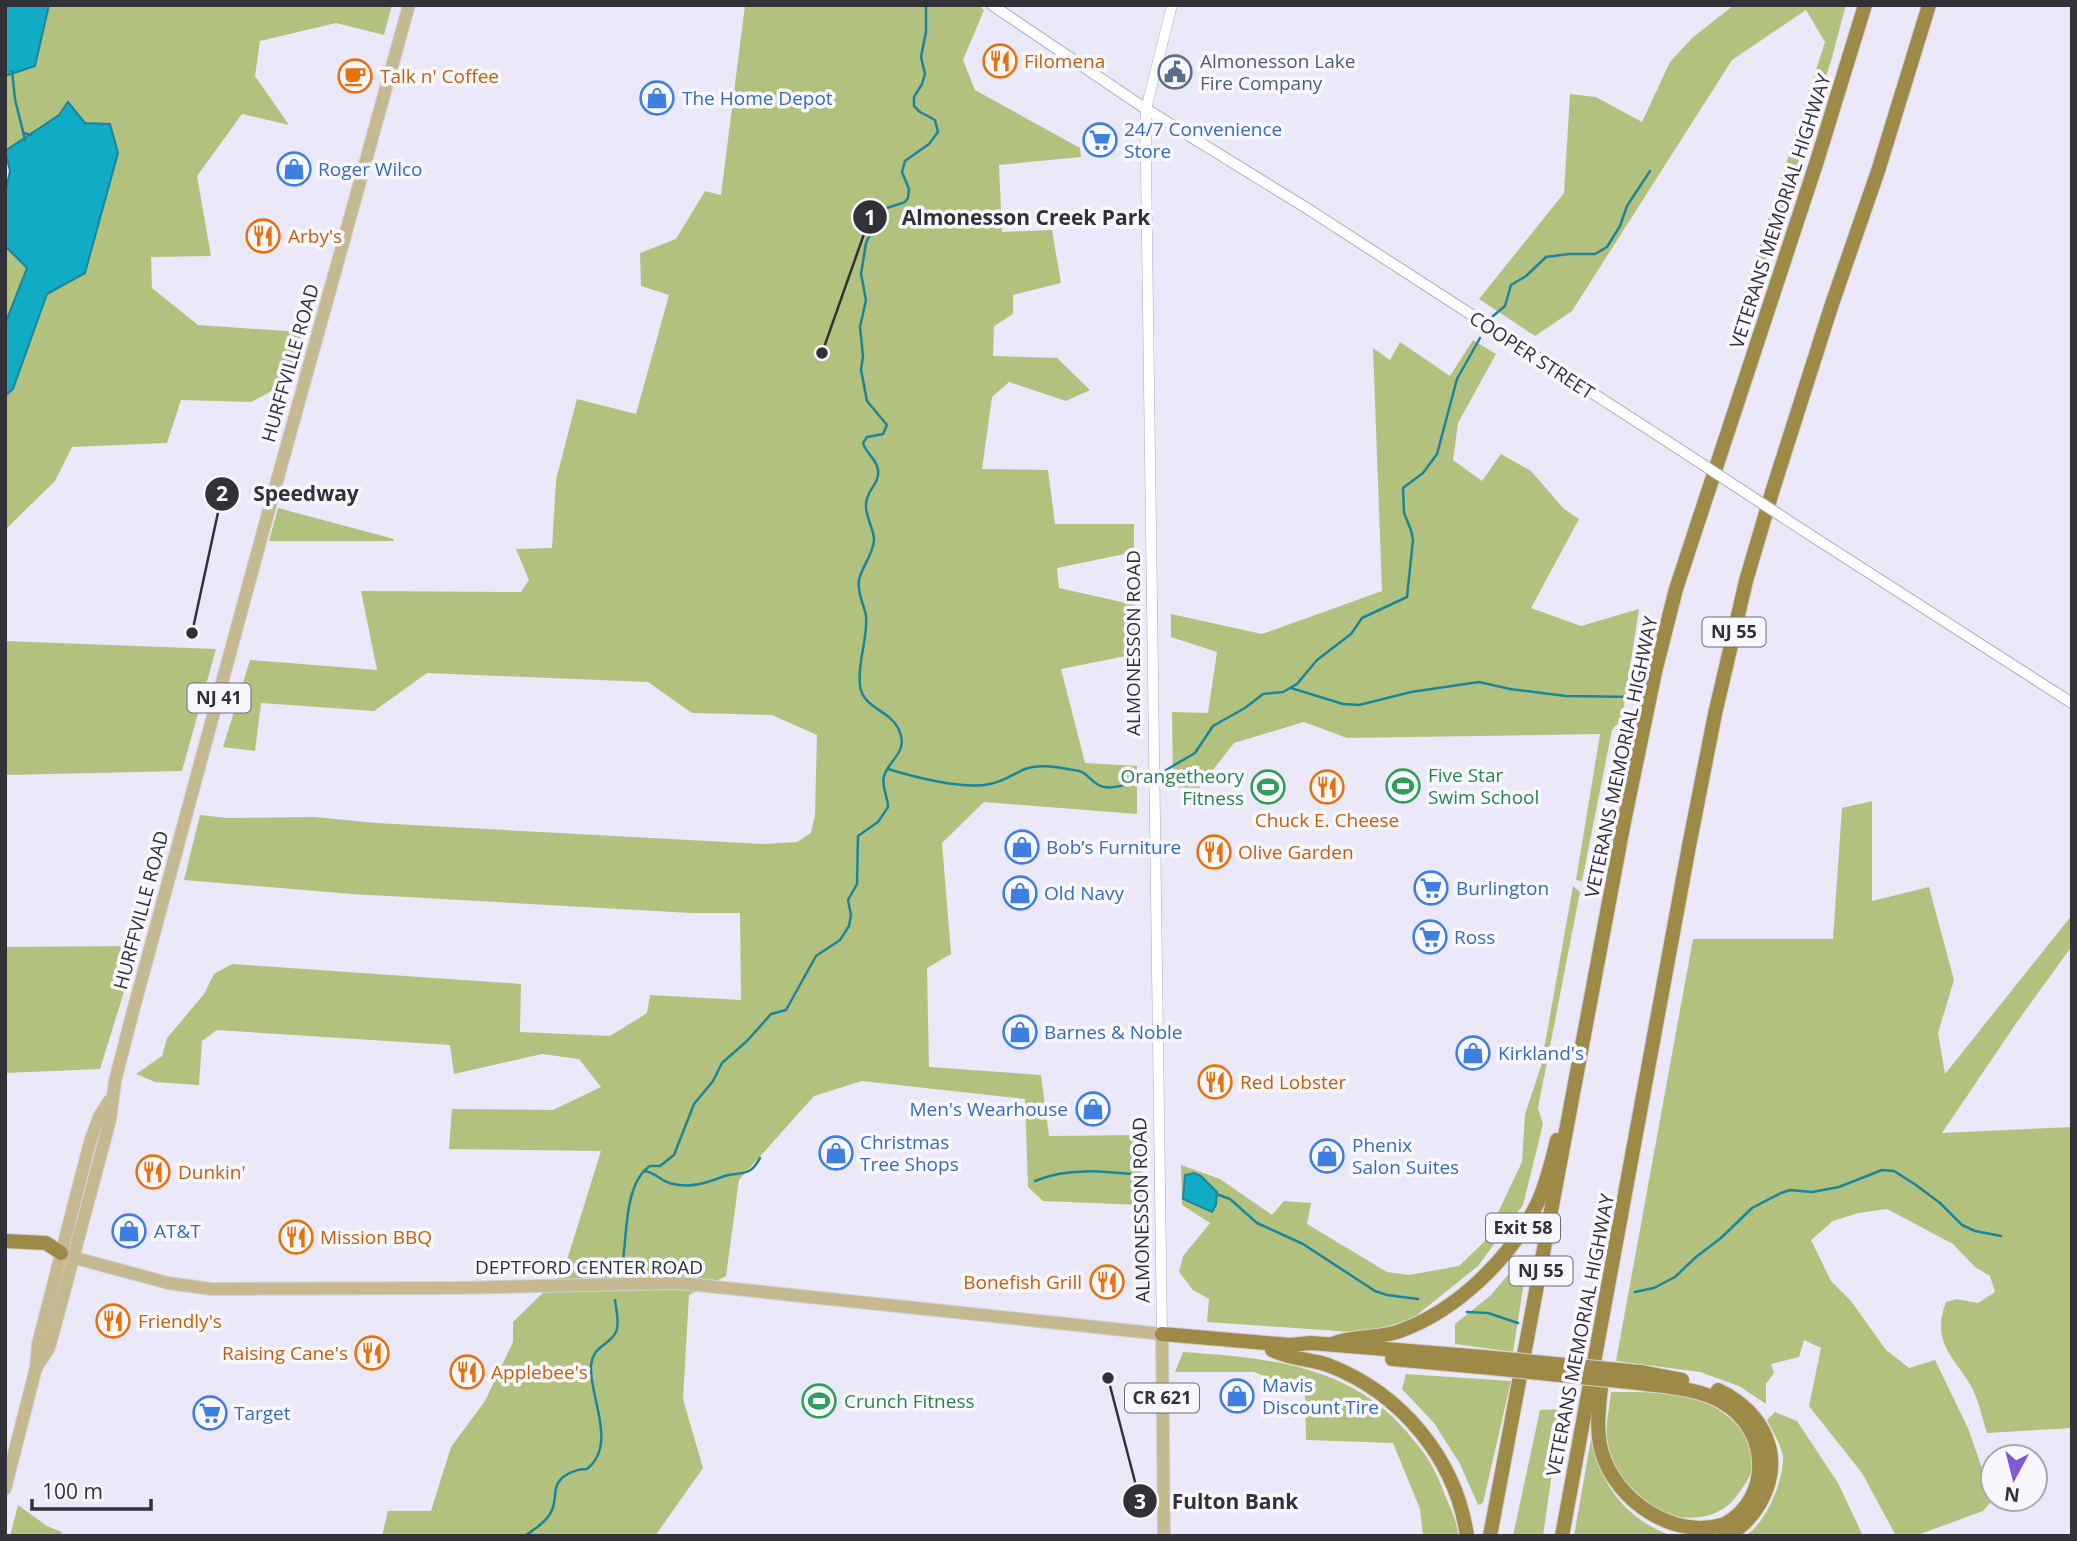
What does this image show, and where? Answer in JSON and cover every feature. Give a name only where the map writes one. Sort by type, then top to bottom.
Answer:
[{"type":"highway","name":"VETERANS MEMORIAL HIGHWAY","points":[[1490,1536],[1655,672],[1676,589],[1866,5]]},
{"type":"highway","name":"VETERANS MEMORIAL HIGHWAY","points":[[1562,1536],[1715,714],[1746,581],[1773,489],[1878,171],[1929,5]]},
{"type":"highway","name":"Exit 58","points":[[1332,1344],[1346,1339],[1399,1331],[1436,1313],[1485,1274],[1514,1240],[1538,1203],[1546,1183],[1590,1006]]},
{"type":"highway","points":[[5,1241],[46,1243],[67,1256]]},
{"type":"highway","points":[[1602,1323],[1605,1348],[1599,1436],[1602,1451],[1614,1479],[1643,1512],[1665,1525],[1691,1532],[1708,1531],[1723,1525],[1737,1516],[1746,1505],[1755,1493],[1760,1477],[1758,1448],[1747,1424],[1723,1402],[1640,1378]]},
{"type":"highway","points":[[1162,1334],[1290,1345],[1311,1351],[1482,1362]]},
{"type":"highway","points":[[1258,1342],[1277,1353],[1327,1365],[1348,1374],[1387,1398],[1426,1437],[1446,1470],[1460,1506],[1467,1536]]},
{"type":"highway","name":"Exit 58","points":[[1290,1345],[1332,1344],[1482,1362],[1690,1381],[1729,1395],[1750,1411],[1765,1434],[1771,1476],[1767,1491],[1757,1509],[1743,1525],[1724,1536]]},
{"type":"main road","name":"HURFFVILLE ROAD","points":[[5,1489],[36,1368],[38,1344],[67,1256],[90,1142],[112,1096],[265,523],[409,5]]},
{"type":"main road","name":"COOPER STREET","points":[[992,5],[1146,109],[1308,209],[2072,703]]},
{"type":"main road","name":"DEPTFORD CENTER ROAD","points":[[67,1256],[168,1283],[211,1289],[678,1283],[1162,1334]]},
{"type":"main road","name":"ALMONESSON ROAD","points":[[1162,1334],[1164,1536]]},
{"type":"street","name":"ALMONESSON ROAD","points":[[1162,1334],[1146,109],[1172,5]]},
{"type":"green space","points":[[49,5],[392,5],[384,35],[336,23],[260,41],[255,76],[289,125],[242,114],[197,176],[211,256],[151,257],[152,288],[198,325],[302,332],[288,382],[251,402],[181,400],[167,443],[72,447],[55,481],[5,530],[5,396],[13,389],[47,293],[85,273],[85,123],[59,115],[5,151],[5,76],[35,66]]},
{"type":"green space","points":[[745,5],[978,5],[984,10],[963,60],[975,90],[1080,148],[1081,157],[999,165],[1002,232],[1052,230],[1061,283],[1013,295],[1013,314],[994,326],[993,356],[1057,358],[1090,390],[1066,401],[1009,382],[992,397],[982,469],[1048,470],[1055,524],[1134,524],[1134,552],[1057,568],[1059,588],[1135,605],[1136,654],[1061,669],[1085,763],[1137,766],[1137,814],[984,802],[942,843],[951,954],[927,968],[929,1067],[1041,1075],[1049,1136],[1141,1135],[1142,1205],[1043,1201],[1028,1187],[1025,1099],[862,1081],[814,1096],[739,1180],[726,1276],[689,1295],[683,1399],[703,1468],[655,1536],[382,1536],[388,1511],[431,1511],[451,1447],[485,1401],[513,1342],[513,1322],[563,1273],[601,1151],[449,1149],[452,1109],[553,1110],[601,1087],[579,1059],[542,1054],[454,1074],[450,1045],[217,1030],[202,1041],[199,1085],[155,1082],[136,1074],[162,1056],[167,1038],[204,994],[214,974],[232,964],[521,984],[520,1032],[610,1036],[647,1013],[650,995],[741,1000],[740,913],[691,913],[352,894],[184,880],[200,815],[227,818],[315,817],[376,823],[763,844],[797,842],[811,833],[815,814],[817,735],[772,715],[692,713],[648,682],[427,673],[374,711],[261,703],[255,751],[223,747],[250,660],[377,670],[361,591],[521,592],[529,580],[516,549],[552,548],[556,480],[577,399],[636,414],[669,295],[641,286],[640,253],[676,239],[705,191],[721,195]]},
{"type":"green space","points":[[1734,5],[1846,5],[1831,61],[1748,317],[1738,313],[1825,42],[1806,10],[1732,60],[1572,311],[1535,336],[1479,299],[1564,193],[1570,94],[1596,97],[1642,122],[1670,62],[1692,38]]},
{"type":"green space","points":[[5,246],[27,268],[5,324]]},
{"type":"green space","points":[[1473,340],[1496,354],[1458,423],[1453,460],[1482,481],[1501,454],[1531,471],[1564,509],[1579,519],[1531,608],[1581,626],[1639,609],[1622,719],[1612,730],[1582,881],[1576,880],[1600,734],[1347,738],[1304,722],[1234,743],[1199,788],[1173,787],[1172,712],[1208,713],[1217,652],[1171,637],[1171,614],[1262,634],[1382,591],[1373,348],[1390,360],[1400,342],[1450,376]]},
{"type":"green space","points":[[278,508],[394,539],[269,541]]},
{"type":"green space","points":[[5,641],[216,649],[182,771],[5,775]]},
{"type":"green space","points":[[1872,801],[1872,901],[1929,887],[1954,980],[1938,1033],[1945,1074],[2072,915],[2072,946],[1942,1133],[2072,1127],[2072,1428],[1987,1433],[1974,1391],[1946,1347],[1941,1328],[1946,1302],[1956,1299],[1978,1303],[1995,1292],[1990,1276],[1975,1267],[1953,1244],[1887,1209],[1858,1213],[1833,1221],[1811,1240],[1831,1281],[1851,1301],[1886,1350],[1909,1368],[1935,1360],[1968,1428],[1979,1460],[1979,1512],[1915,1536],[1896,1536],[1862,1473],[1809,1406],[1821,1348],[1804,1340],[1799,1357],[1771,1364],[1774,1373],[1766,1384],[1766,1404],[1739,1386],[1700,1372],[1616,1361],[1693,939],[1833,939],[1842,808]]},
{"type":"green space","points":[[1573,886],[1580,892],[1538,1108],[1543,1124],[1523,1205],[1478,1266],[1412,1319],[1366,1333],[1207,1322],[1209,1299],[1193,1290],[1179,1272],[1183,1256],[1210,1223],[1182,1205],[1181,1165],[1220,1179],[1272,1215],[1284,1201],[1311,1203],[1307,1224],[1387,1272],[1409,1275],[1459,1266],[1484,1242],[1522,1162],[1525,1114],[1541,1066]]},
{"type":"green space","points":[[130,946],[136,953],[100,1069],[5,1073],[5,947]]},
{"type":"green space","points":[[1513,1269],[1525,1276],[1513,1352],[1455,1344],[1455,1324],[1491,1295]]},
{"type":"green space","points":[[1183,1352],[1275,1362],[1332,1378],[1359,1392],[1384,1409],[1428,1459],[1452,1513],[1458,1536],[1423,1536],[1420,1509],[1393,1443],[1306,1440],[1305,1393],[1254,1372],[1175,1372]]},
{"type":"green space","points":[[1406,1374],[1511,1381],[1483,1503],[1478,1505],[1460,1464],[1434,1423],[1402,1389]]},
{"type":"green space","points":[[1611,1392],[1680,1395],[1715,1407],[1727,1416],[1746,1437],[1753,1463],[1749,1476],[1733,1501],[1714,1513],[1682,1518],[1651,1509],[1635,1497],[1624,1482],[1609,1448],[1607,1428]]},
{"type":"green space","points":[[1561,1409],[1543,1536],[1513,1536],[1540,1410]]},
{"type":"green space","points":[[1775,1412],[1797,1421],[1838,1483],[1863,1536],[1744,1536],[1766,1513],[1780,1480],[1783,1456],[1767,1420]]},
{"type":"green space","points":[[1594,1422],[1601,1467],[1606,1481],[1618,1499],[1643,1522],[1673,1536],[1574,1536]]},
{"type":"green space","points":[[18,1505],[47,1526],[62,1532],[61,1536],[10,1536]]},
{"type":"water","points":[[5,5],[49,5],[35,66],[5,76]]},
{"type":"water","points":[[68,102],[85,123],[110,124],[118,153],[85,273],[47,294],[13,389],[5,396],[5,324],[27,268],[5,246],[5,193],[10,171],[5,151],[59,115]]},
{"type":"water","points":[[1194,1173],[1201,1176],[1217,1192],[1216,1205],[1212,1212],[1183,1199],[1185,1175]]},
{"type":"waterway","points":[[623,1260],[629,1209],[636,1184],[650,1166],[660,1166],[674,1155],[694,1104],[713,1081],[722,1063],[747,1041],[771,1014],[786,1010],[816,956],[840,940],[849,926],[851,915],[848,900],[857,884],[858,836],[878,822],[888,807],[883,779],[898,754],[902,743],[901,736],[894,722],[866,699],[859,677],[866,625],[859,580],[874,540],[866,504],[878,475],[876,463],[863,443],[867,437],[883,434],[887,425],[867,401],[861,370],[863,356],[860,327],[866,300],[861,274],[866,243],[879,216],[887,208],[905,202],[908,198],[909,189],[902,172],[905,161],[929,144],[938,132],[935,120],[914,106],[914,97],[925,74],[921,57],[926,32],[926,5]]},
{"type":"waterway","points":[[12,71],[15,99],[25,140]]},
{"type":"waterway","points":[[24,133],[31,135]]},
{"type":"waterway","points":[[1492,317],[1505,306],[1511,285],[1526,276],[1546,257],[1595,254],[1607,247],[1620,226],[1627,206],[1650,171]]},
{"type":"waterway","points":[[1166,770],[1195,753],[1213,726],[1263,694],[1283,692],[1297,684],[1317,660],[1351,634],[1362,618],[1407,597],[1413,540],[1404,513],[1403,488],[1423,473],[1437,454],[1457,379],[1480,338]]},
{"type":"waterway","points":[[1291,688],[1343,704],[1359,705],[1411,692],[1479,682],[1566,696],[1636,697]]},
{"type":"waterway","points":[[888,769],[925,779],[967,785],[995,783],[1038,766],[1079,771],[1097,784],[1108,787],[1121,786],[1146,777]]},
{"type":"waterway","points":[[644,1171],[669,1183],[692,1185],[746,1172],[753,1168],[760,1158]]},
{"type":"waterway","points":[[1635,1292],[1654,1288],[1675,1277],[1752,1208],[1781,1193],[1790,1190],[1812,1192],[1839,1187],[1882,1170],[1894,1171],[1916,1185],[1940,1203],[1962,1225],[1975,1231],[2001,1236]]},
{"type":"waterway","points":[[1035,1181],[1076,1172],[1147,1176]]},
{"type":"waterway","points":[[1216,1194],[1230,1199],[1257,1223],[1303,1244],[1375,1291],[1418,1299]]},
{"type":"waterway","points":[[525,1536],[542,1524],[550,1514],[556,1488],[564,1476],[587,1469],[596,1459],[601,1434],[591,1366],[595,1354],[616,1332],[618,1321],[615,1300]]},
{"type":"waterway","points":[[1467,1312],[1488,1313],[1518,1323]]},
{"type":"place","name":"Filomena","points":[[1000,61]]},
{"type":"place","name":"Almonesson Lake Fire Company","points":[[1175,72]]},
{"type":"place","name":"Talk n' Coffee","points":[[355,76]]},
{"type":"place","name":"The Home Depot","points":[[657,98]]},
{"type":"place","name":"24/7 Convenience Store","points":[[1100,140]]},
{"type":"place","name":"Roger Wilco","points":[[294,169]]},
{"type":"place","name":"Arby's","points":[[263,236]]},
{"type":"place","name":"Almonesson Creek Park","points":[[822,353]]},
{"type":"place","name":"Speedway","points":[[192,633]]},
{"type":"place","name":"Five Star Swim School","points":[[1403,786]]},
{"type":"place","name":"Orangetheory Fitness","points":[[1268,787]]},
{"type":"place","name":"Chuck E. Cheese","points":[[1327,787]]},
{"type":"place","name":"Bob’s Furniture","points":[[1022,847]]},
{"type":"place","name":"Olive Garden","points":[[1214,852]]},
{"type":"place","name":"Burlington","points":[[1431,888]]},
{"type":"place","name":"Old Navy","points":[[1020,893]]},
{"type":"place","name":"Ross","points":[[1430,937]]},
{"type":"place","name":"Barnes & Noble","points":[[1020,1032]]},
{"type":"place","name":"Kirkland's","points":[[1473,1053]]},
{"type":"place","name":"Red Lobster","points":[[1215,1082]]},
{"type":"place","name":"Men's Wearhouse","points":[[1093,1109]]},
{"type":"place","name":"Christmas Tree Shops","points":[[836,1153]]},
{"type":"place","name":"Phenix Salon Suites","points":[[1327,1156]]},
{"type":"place","name":"Dunkin'","points":[[153,1172]]},
{"type":"place","name":"AT&T","points":[[129,1231]]},
{"type":"place","name":"Mission BBQ","points":[[296,1237]]},
{"type":"place","name":"Bonefish Grill","points":[[1107,1282]]},
{"type":"place","name":"Friendly's","points":[[113,1321]]},
{"type":"place","name":"Raising Cane's","points":[[372,1353]]},
{"type":"place","name":"Applebee's","points":[[467,1372]]},
{"type":"place","name":"Fulton Bank","points":[[1108,1378]]},
{"type":"place","name":"Mavis Discount Tire","points":[[1237,1396]]},
{"type":"place","name":"Crunch Fitness","points":[[819,1401]]},
{"type":"place","name":"Target","points":[[210,1413]]}]
